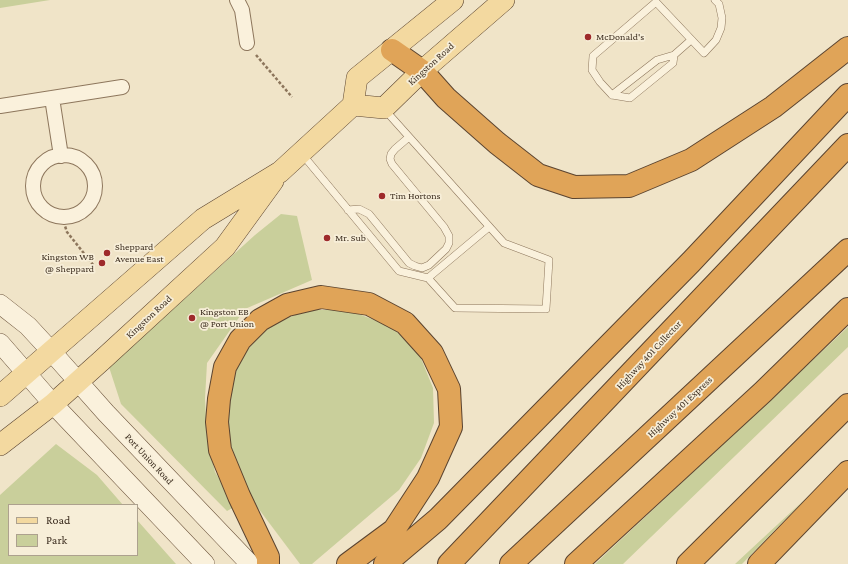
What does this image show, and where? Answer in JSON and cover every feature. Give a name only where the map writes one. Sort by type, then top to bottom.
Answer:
[{"type":"highway","points":[[392,50],[422,71],[446,98],[497,144],[538,175],[574,187],[629,186],[691,160],[773,107],[848,48]]},
{"type":"highway","points":[[385,564],[438,519],[691,262],[848,95]]},
{"type":"highway","name":"Highway 401 Collector","points":[[449,564],[848,145]]},
{"type":"highway","name":"Highway 401 Express","points":[[511,564],[848,250]]},
{"type":"highway","points":[[268,564],[268,557],[239,496],[220,450],[217,422],[219,399],[225,367],[240,340],[260,320],[287,305],[321,297],[369,304],[405,323],[432,353],[449,389],[452,427],[428,478],[394,530],[348,564]]},
{"type":"highway","points":[[576,564],[763,392],[848,309]]},
{"type":"highway","points":[[688,564],[848,405]]},
{"type":"highway","points":[[759,564],[848,472]]},
{"type":"main road","points":[[384,108],[353,105],[357,78],[453,0]]},
{"type":"main road","name":"Kingston Road","points":[[384,108],[422,71],[504,0]]},
{"type":"main road","name":"Kingston Road","points":[[0,396],[203,219],[280,172],[353,105]]},
{"type":"main road","name":"Kingston Road","points":[[0,445],[53,404],[225,247],[280,172]]},
{"type":"main road","points":[[0,304],[28,326],[51,351]]},
{"type":"main road","points":[[0,343],[53,404],[84,434],[205,564]]},
{"type":"main road","name":"Port Union Road","points":[[51,351],[106,413],[250,564]]},
{"type":"street","points":[[237,0],[242,10],[247,43]]},
{"type":"street","points":[[0,106],[122,87]]},
{"type":"street","points":[[52,98],[61,156]]},
{"type":"street","points":[[71,156],[81,160],[88,167],[93,176],[95,186],[89,205],[82,212],[73,216],[62,217],[52,215],[44,210],[37,202],[34,192],[34,182],[37,172],[43,164],[51,158],[71,156]]},
{"type":"lane","points":[[674,55],[673,63],[630,98],[612,95],[600,82],[592,70],[593,56],[656,2],[704,53],[716,40],[721,28],[722,18],[719,4],[715,0]]},
{"type":"lane","points":[[612,95],[657,60],[674,55],[691,40]]},
{"type":"lane","points":[[301,153],[399,271],[428,278],[455,308],[546,309],[549,260],[504,243],[384,108]]},
{"type":"lane","points":[[348,210],[359,209],[369,214],[409,263],[415,266],[422,268],[429,265],[446,249],[449,243],[449,236],[444,227],[392,164],[390,159],[391,154],[395,149],[409,137]]},
{"type":"lane","points":[[428,278],[489,227]]},
{"type":"path","points":[[247,43],[292,97]]},
{"type":"path","points":[[62,217],[66,232],[94,266]]},
{"type":"green space","points":[[0,0],[50,0],[0,8]]},
{"type":"green space","points":[[281,214],[297,216],[312,280],[245,309],[207,363],[205,399],[207,437],[215,472],[236,506],[227,511],[121,404],[109,367],[255,235]]},
{"type":"green space","points":[[307,310],[348,310],[390,326],[418,351],[433,388],[434,423],[421,458],[399,490],[312,564],[300,564],[258,508],[240,474],[226,430],[225,397],[238,361],[267,327]]},
{"type":"green space","points":[[848,327],[848,347],[623,564],[595,564]]},
{"type":"green space","points":[[56,444],[97,475],[122,504],[8,504],[8,556],[138,556],[138,521],[176,564],[0,564],[0,495]]},
{"type":"green space","points":[[805,499],[742,564],[735,564]]},
{"type":"place","name":"McDonald's","points":[[588,37]]},
{"type":"place","name":"Tim Hortons","points":[[382,196]]},
{"type":"place","name":"Mr. Sub","points":[[327,238]]},
{"type":"place","name":"Sheppard Avenue East","points":[[107,253]]},
{"type":"place","name":"Kingston WB @ Sheppard","points":[[102,263]]},
{"type":"place","name":"Kingston EB @ Port Union","points":[[192,318]]}]
